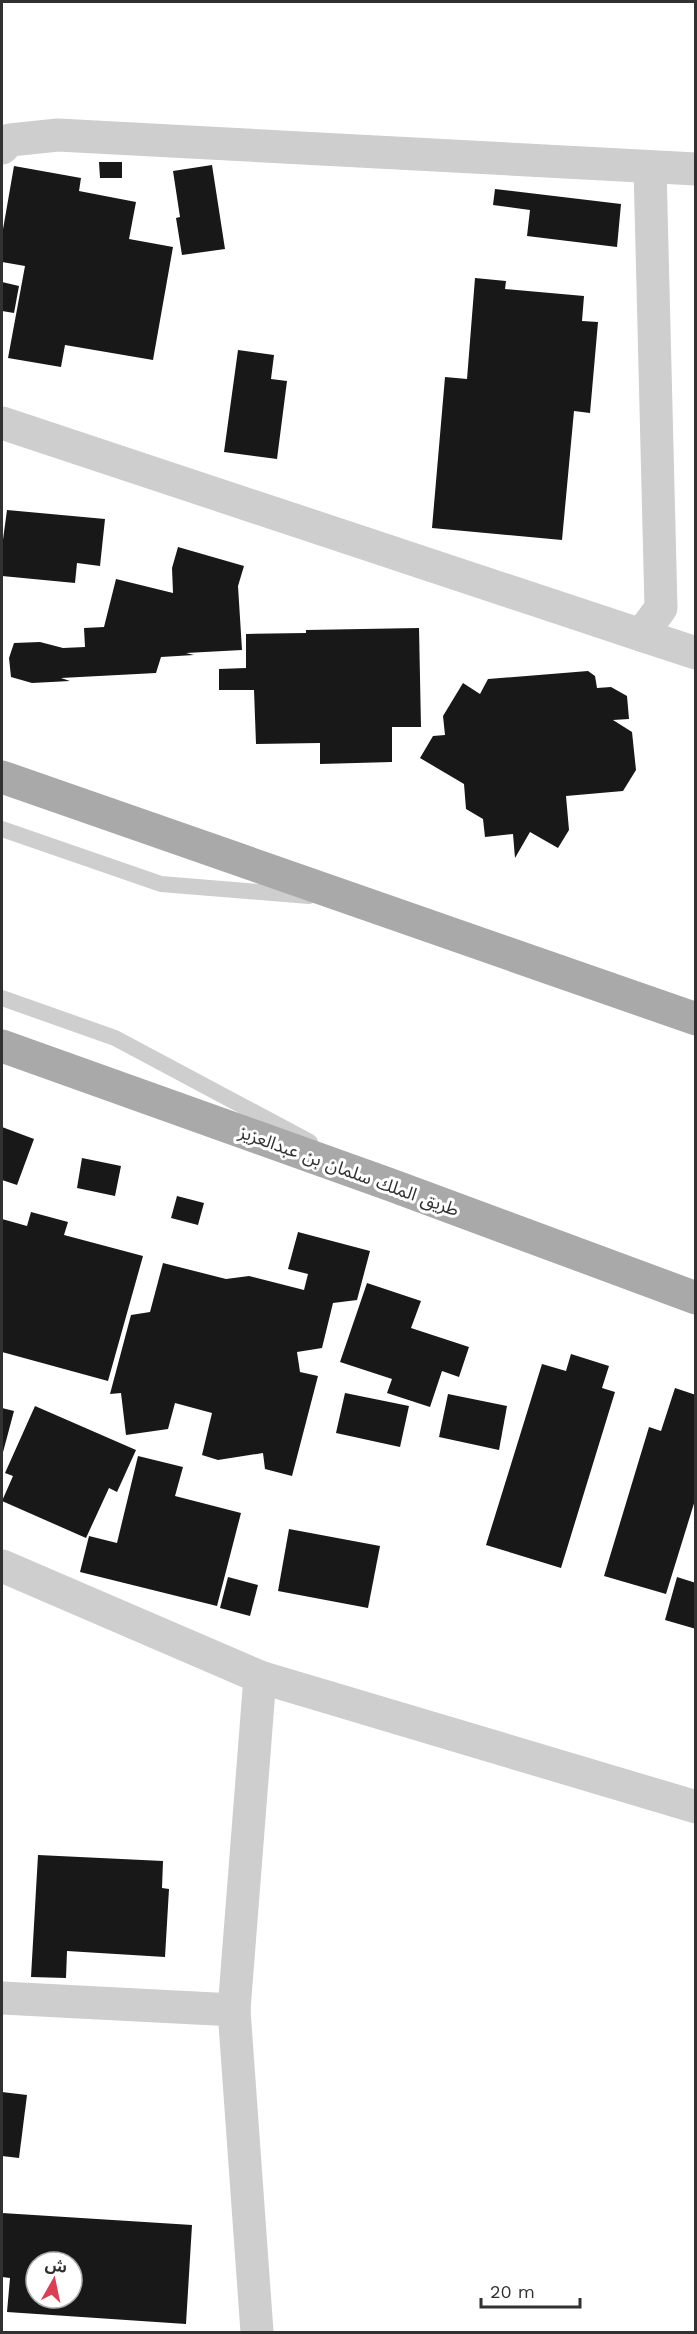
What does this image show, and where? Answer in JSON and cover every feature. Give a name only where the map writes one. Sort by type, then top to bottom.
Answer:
[{"type":"main road","points":[[2,777],[696,1019]]},
{"type":"main road","name":"طريق الملك سلمان بن عبدالعزيز","points":[[2,1046],[391,1185],[696,1298]]},
{"type":"street","points":[[2,148],[10,140],[57,135],[696,169]]},
{"type":"street","points":[[641,635],[662,608],[651,166]]},
{"type":"street","points":[[2,423],[696,653]]},
{"type":"street","points":[[2,1566],[260,1677],[696,1807]]},
{"type":"street","points":[[257,2332],[234,2010],[260,1677]]},
{"type":"street","points":[[2,1998],[234,2010]]},
{"type":"lane","points":[[2,829],[161,884],[346,898]]},
{"type":"lane","points":[[2,998],[115,1038],[391,1185]]},
{"type":"building","points":[[99,162],[122,162],[122,178],[100,178]]},
{"type":"building","points":[[212,165],[225,249],[182,255],[176,218],[180,217],[173,171]]},
{"type":"building","points":[[14,166],[81,178],[79,191],[136,202],[129,239],[173,247],[153,360],[65,345],[61,367],[8,358],[25,266],[2,262],[2,235]]},
{"type":"building","points":[[495,189],[621,204],[617,247],[527,236],[530,210],[493,205]]},
{"type":"building","points":[[475,278],[506,281],[505,289],[584,296],[582,321],[598,322],[590,413],[574,411],[562,540],[432,528],[445,377],[467,379]]},
{"type":"building","points":[[2,282],[19,286],[14,313],[2,311]]},
{"type":"building","points":[[238,350],[274,355],[271,379],[287,381],[277,459],[224,452]]},
{"type":"building","points":[[7,510],[105,519],[100,566],[77,563],[75,583],[2,576],[2,547]]},
{"type":"building","points":[[178,547],[244,566],[238,586],[242,650],[186,653],[194,655],[161,657],[156,673],[61,678],[70,681],[32,683],[11,677],[9,658],[14,643],[40,642],[63,648],[85,647],[84,628],[104,627],[116,579],[173,593],[172,568]]},
{"type":"building","points":[[419,628],[421,727],[392,727],[392,762],[320,764],[320,743],[256,744],[254,690],[219,690],[219,669],[246,668],[246,634],[306,633],[306,630]]},
{"type":"building","points":[[588,671],[595,676],[597,688],[611,687],[627,696],[629,719],[613,720],[632,732],[636,770],[623,791],[566,796],[569,830],[558,848],[530,832],[515,858],[513,834],[485,837],[483,819],[466,809],[464,784],[420,758],[433,736],[445,735],[443,716],[463,683],[480,694],[488,679]]},
{"type":"building","points":[[2,1127],[34,1139],[17,1185],[2,1180]]},
{"type":"building","points":[[82,1158],[121,1166],[115,1196],[77,1188]]},
{"type":"building","points":[[177,1196],[204,1203],[198,1225],[171,1218]]},
{"type":"building","points":[[31,1212],[68,1222],[64,1235],[143,1256],[108,1381],[2,1352],[2,1219],[27,1226]]},
{"type":"building","points":[[298,1232],[370,1251],[357,1300],[333,1303],[322,1348],[297,1352],[300,1372],[318,1376],[292,1476],[265,1469],[263,1453],[218,1460],[202,1455],[212,1413],[175,1403],[168,1429],[126,1435],[121,1393],[110,1394],[131,1315],[150,1312],[163,1263],[226,1279],[249,1276],[304,1290],[308,1274],[288,1269]]},
{"type":"building","points":[[367,1283],[421,1301],[411,1328],[469,1347],[459,1377],[442,1371],[430,1407],[387,1393],[392,1379],[340,1362]]},
{"type":"building","points":[[571,1354],[609,1366],[602,1388],[615,1392],[561,1568],[486,1545],[542,1364],[566,1371]]},
{"type":"building","points":[[675,1388],[696,1395],[696,1497],[666,1594],[604,1576],[649,1427],[661,1431]]},
{"type":"building","points":[[345,1393],[409,1406],[400,1447],[336,1433]]},
{"type":"building","points":[[448,1394],[507,1406],[499,1450],[439,1437]]},
{"type":"building","points":[[35,1406],[136,1450],[117,1492],[109,1488],[86,1538],[2,1501],[13,1476],[5,1473]]},
{"type":"building","points":[[2,1408],[14,1411],[2,1456]]},
{"type":"building","points":[[138,1456],[183,1467],[175,1496],[241,1513],[217,1606],[80,1572],[89,1536],[117,1543]]},
{"type":"building","points":[[289,1529],[380,1546],[368,1608],[278,1591]]},
{"type":"building","points":[[228,1577],[258,1585],[250,1616],[220,1608]]},
{"type":"building","points":[[677,1577],[696,1583],[696,1629],[665,1620]]},
{"type":"building","points":[[38,1855],[163,1861],[162,1888],[169,1889],[165,1957],[67,1951],[66,1978],[31,1977]]},
{"type":"building","points":[[2,2092],[27,2095],[19,2158],[2,2156]]},
{"type":"building","points":[[2,2213],[192,2225],[186,2324],[7,2312],[10,2278],[2,2277]]}]
